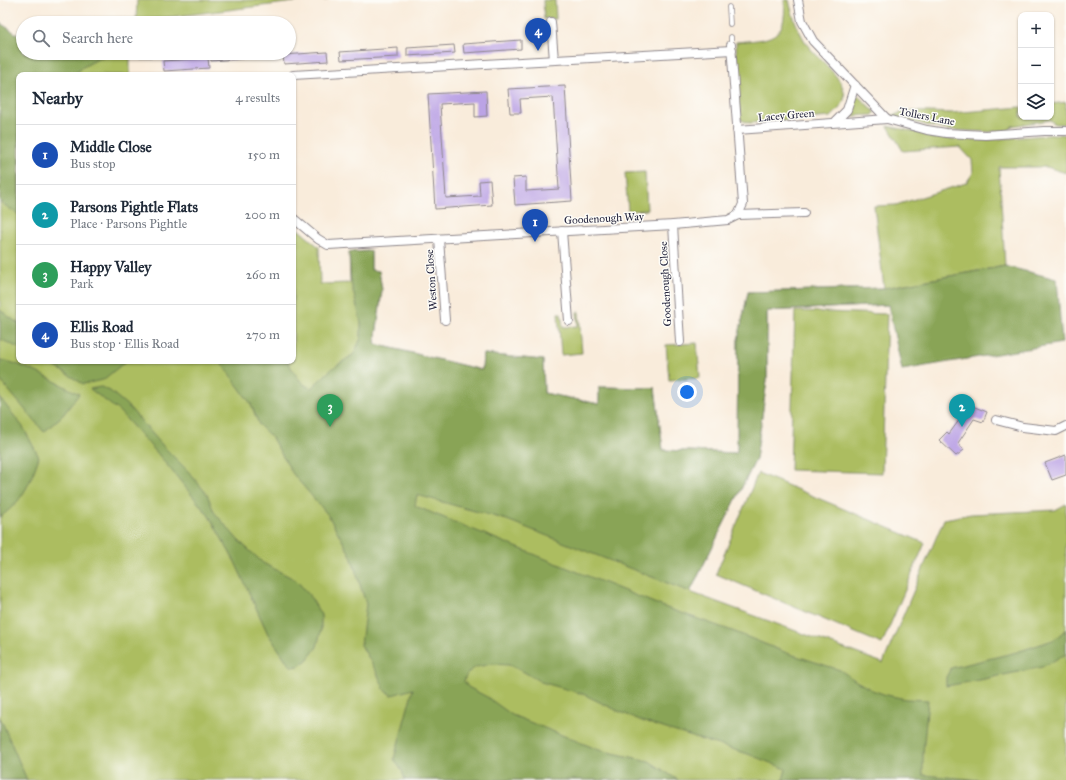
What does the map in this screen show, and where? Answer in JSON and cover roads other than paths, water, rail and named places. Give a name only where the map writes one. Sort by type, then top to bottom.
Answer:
[{"type":"street","name":"Tollers Lane","points":[[798,0],[802,21],[813,41],[887,119],[927,130],[946,133],[988,135],[1066,131]]},
{"type":"street","points":[[551,22],[554,60]]},
{"type":"street","points":[[296,75],[554,60],[731,44],[743,204],[738,215]]},
{"type":"street","points":[[836,122],[847,110],[855,85]]},
{"type":"street","name":"Lacey Green","points":[[737,130],[887,119]]},
{"type":"street","name":"Goodenough Way","points":[[296,221],[318,239],[328,245],[673,225],[728,220],[738,215],[804,213]]},
{"type":"street","name":"Goodenough Close","points":[[673,225],[680,342]]},
{"type":"street","points":[[562,231],[569,321]]},
{"type":"street","name":"Weston Close","points":[[439,238],[445,320]]},
{"type":"street","points":[[996,420],[1023,427],[1056,431],[1066,426]]},
{"type":"lane","points":[[729,7],[730,24]]},
{"type":"place","name":"Ellis Road","points":[[538,51]]},
{"type":"place","name":"Middle Close","points":[[535,242]]},
{"type":"place","name":"Happy Valley","points":[[330,427]]},
{"type":"place","name":"Parsons Pightle Flats","points":[[962,427]]}]
